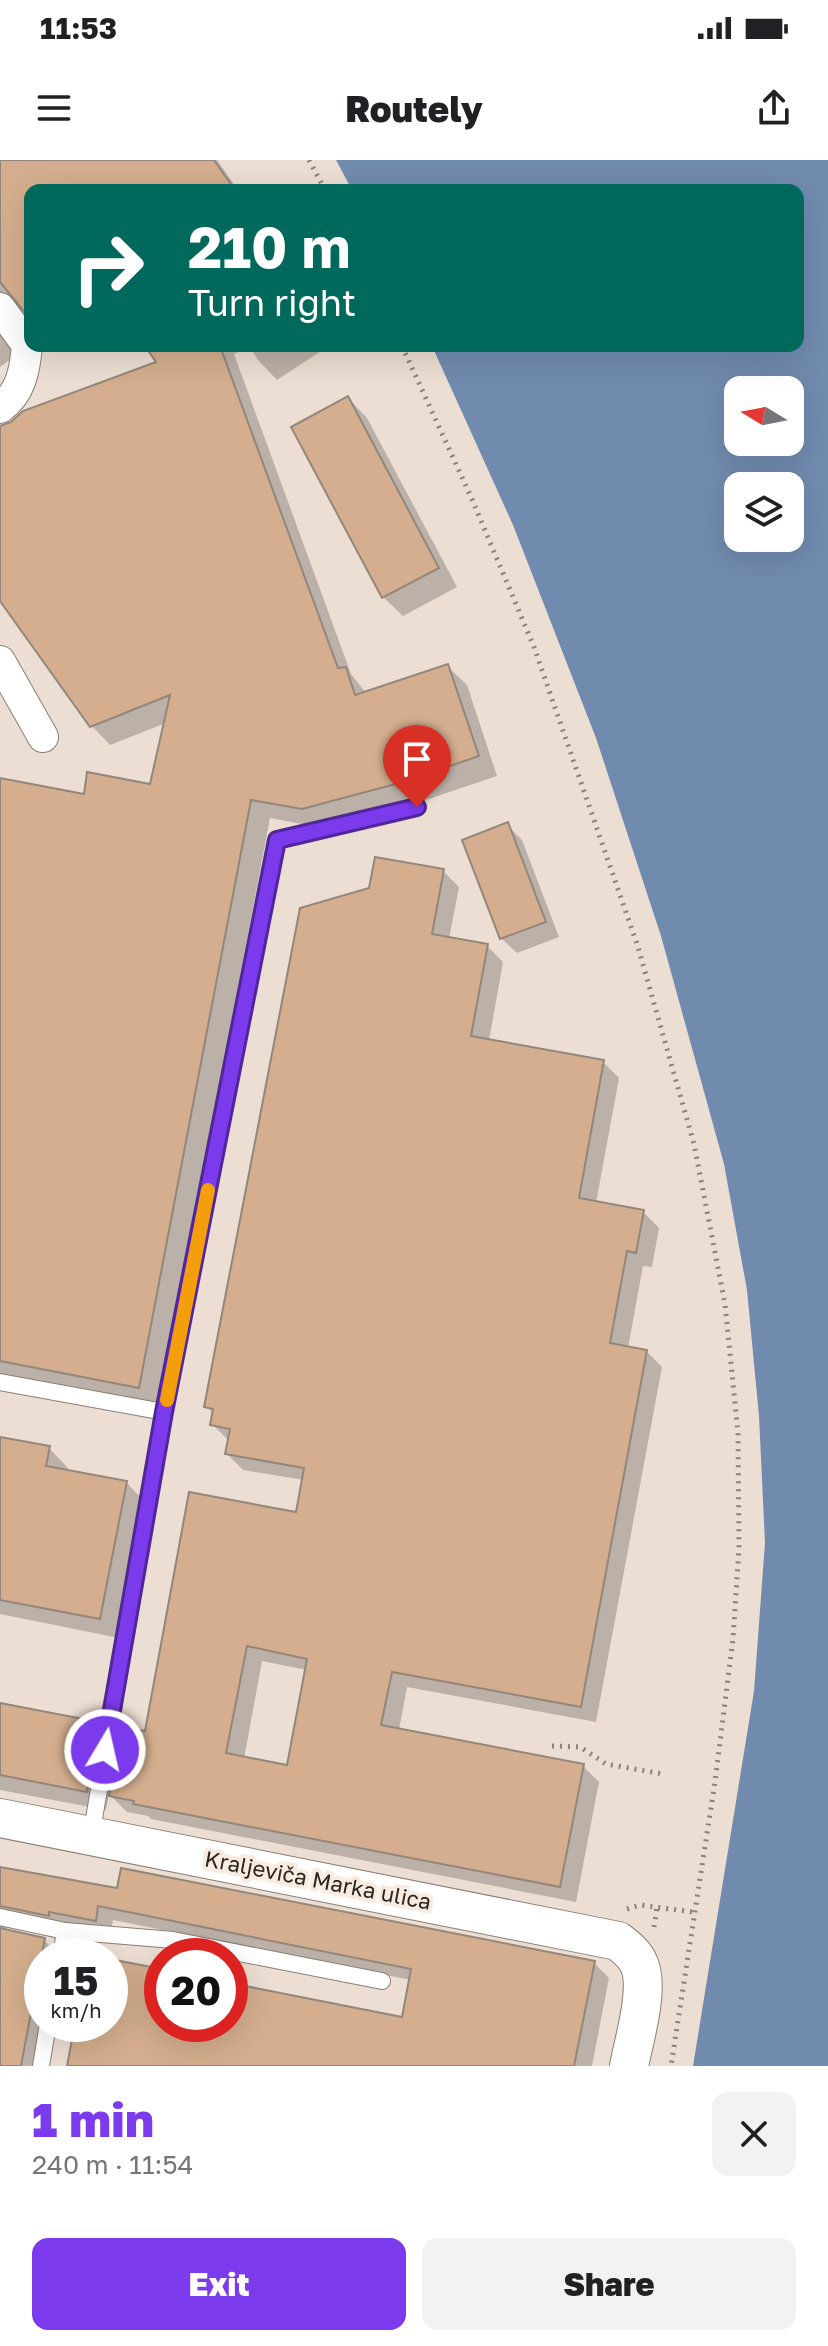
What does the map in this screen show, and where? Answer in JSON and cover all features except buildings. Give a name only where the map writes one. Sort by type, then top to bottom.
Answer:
[{"type":"street","points":[[0,308],[24,341]]},
{"type":"street","points":[[0,408],[10,401],[25,374],[27,352]]},
{"type":"street","points":[[0,661],[43,737]]},
{"type":"street","name":"Kraljeviča Marka ulica","points":[[0,1818],[625,1946]]},
{"type":"street","points":[[625,1946],[641,1966],[642,1985],[629,2066]]},
{"type":"lane","points":[[91,1836],[164,1412],[277,840],[417,807]]},
{"type":"lane","points":[[0,1382],[164,1412]]},
{"type":"lane","points":[[0,1917],[65,1931],[173,1940],[382,1981]]},
{"type":"lane","points":[[64,1938],[65,1931]]},
{"type":"lane","points":[[41,2066],[45,2042]]},
{"type":"path","points":[[309,160],[322,184]]},
{"type":"path","points":[[405,352],[471,497],[534,647],[638,947],[694,1144],[725,1304],[738,1433],[739,1548],[731,1654],[715,1782],[671,2066]]},
{"type":"path","points":[[552,1746],[580,1747],[606,1764],[663,1774]]},
{"type":"path","points":[[625,1946],[621,1911],[640,1905],[693,1912]]},
{"type":"water","points":[[336,160],[828,160],[828,2066],[693,2066],[754,1691],[765,1543],[759,1416],[747,1290],[724,1164],[661,936],[596,738],[513,525],[435,352],[804,352],[804,184],[349,184]]},
{"type":"slow traffic","points":[[167,1400],[208,1190]]},
{"type":"route","points":[[105,1750],[164,1412],[277,840],[417,807]]}]
